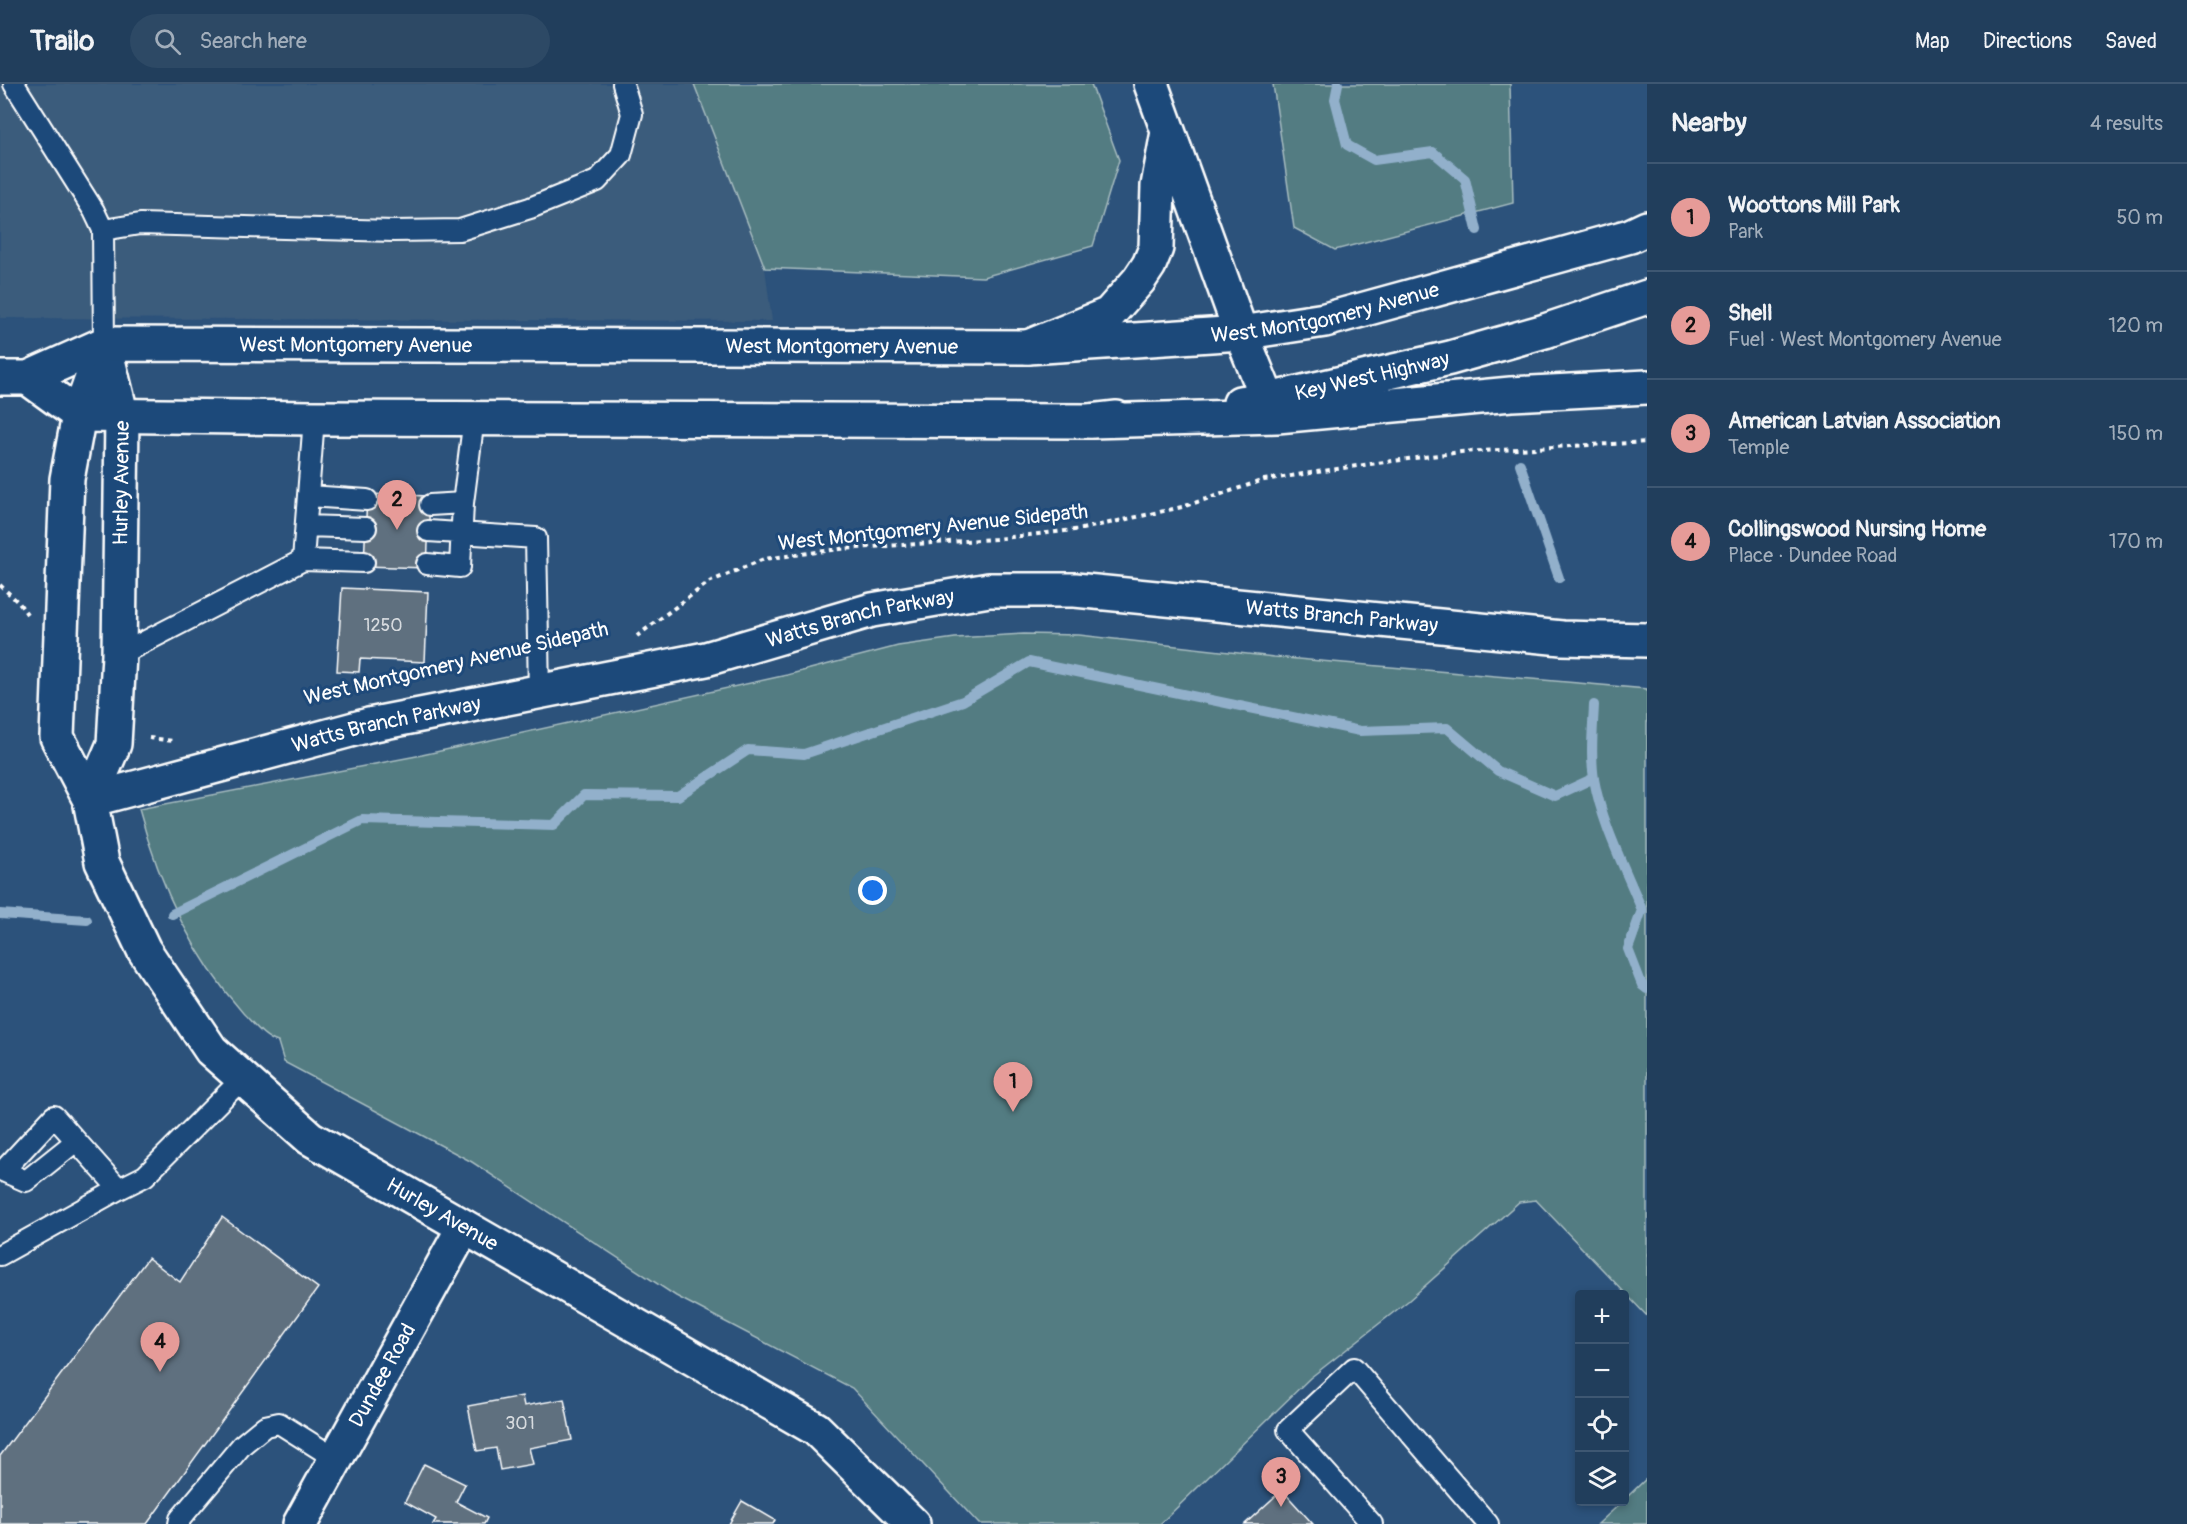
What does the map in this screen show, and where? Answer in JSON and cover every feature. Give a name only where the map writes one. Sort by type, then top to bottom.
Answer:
[{"type":"main road","points":[[1151,84],[1241,333],[1268,400]]},
{"type":"main road","points":[[1028,347],[1109,314],[1149,265],[1156,248],[1158,186],[1168,131]]},
{"type":"main road","name":"West Montgomery Avenue","points":[[14,378],[104,344],[1028,347],[1241,333],[1325,320],[1630,236],[1647,228]]},
{"type":"main road","name":"Key West Highway","points":[[1090,421],[1268,400],[1450,358],[1545,331],[1647,297]]},
{"type":"main road","name":"Hurley Avenue","points":[[104,344],[79,415],[68,479],[57,737],[90,800],[102,862],[144,950],[211,1050],[310,1138],[816,1429],[913,1524]]},
{"type":"main road","name":"Hurley Avenue","points":[[90,800],[114,744],[119,655],[122,417],[104,344]]},
{"type":"main road","name":"West Montgomery Avenue","points":[[14,378],[79,415]]},
{"type":"main road","points":[[79,415],[1090,421],[1277,416],[1511,394],[1647,387]]},
{"type":"main road","name":"Watts Branch Parkway","points":[[90,800],[369,725],[706,659],[872,610],[989,590],[1075,590],[1562,638],[1647,640]]},
{"type":"main road","name":"Dundee Road","points":[[300,1524],[464,1227]]},
{"type":"lane","points":[[14,84],[94,211],[103,230],[104,344]]},
{"type":"lane","points":[[103,230],[140,224],[394,231],[460,230],[530,208],[597,181],[621,155],[632,114],[622,84]]},
{"type":"lane","points":[[303,560],[314,418]]},
{"type":"lane","points":[[427,564],[460,567],[463,503],[474,418]]},
{"type":"lane","points":[[309,496],[367,500]]},
{"type":"lane","points":[[430,504],[463,503]]},
{"type":"lane","points":[[306,526],[366,528]]},
{"type":"lane","points":[[428,531],[536,538],[540,692]]},
{"type":"lane","points":[[119,655],[303,560],[364,562]]},
{"type":"lane","points":[[0,1255],[145,1176],[243,1078]]},
{"type":"lane","points":[[76,1141],[119,1189]]},
{"type":"lane","points":[[1372,1524],[1288,1430],[1354,1368],[1488,1524]]},
{"type":"lane","points":[[179,1524],[180,1519],[242,1445],[265,1426],[279,1423],[336,1459]]},
{"type":"path","name":"West Montgomery Avenue Sidepath","points":[[630,638],[641,635],[665,614],[709,582],[764,559],[840,549],[995,539],[1082,529],[1182,507],[1264,480],[1370,464],[1461,452],[1647,442]]},
{"type":"path","points":[[141,737],[178,742]]},
{"type":"shaded area","points":[[0,84],[694,84],[765,268],[772,321],[0,318]]},
{"type":"green space","points":[[694,84],[1091,84],[1119,160],[1093,246],[983,277],[765,268]]},
{"type":"green space","points":[[1273,84],[1510,84],[1513,203],[1335,250],[1294,228]]},
{"type":"green space","points":[[1024,634],[1079,635],[1274,657],[1647,689],[1647,1316],[1629,1297],[1629,1290],[1622,1290],[1536,1200],[1519,1202],[1408,1301],[1310,1378],[1160,1524],[979,1524],[852,1388],[676,1296],[472,1162],[284,1062],[278,1042],[264,1034],[243,1013],[225,991],[193,943],[167,891],[139,809],[422,755],[787,675],[898,646],[955,638]]},
{"type":"green space","points":[[1647,1478],[1647,1524],[1598,1524],[1618,1506],[1629,1506],[1629,1495]]},
{"type":"building","points":[[367,494],[430,496],[427,568],[364,566]]},
{"type":"building","points":[[342,588],[428,592],[425,662],[360,659],[359,672],[337,671]]},
{"type":"building","points":[[222,1217],[318,1288],[147,1524],[0,1524],[0,1456],[148,1258],[180,1282]]},
{"type":"building","points":[[522,1396],[524,1406],[564,1399],[572,1440],[529,1448],[533,1464],[500,1470],[496,1448],[477,1451],[468,1406]]},
{"type":"building","points":[[424,1464],[465,1484],[456,1502],[487,1518],[484,1524],[433,1524],[436,1519],[405,1502]]},
{"type":"building","points":[[1282,1490],[1313,1524],[1245,1524]]},
{"type":"building","points":[[742,1501],[775,1520],[773,1524],[729,1524]]},
{"type":"waterway","points":[[1338,84],[1335,99],[1347,145],[1374,160],[1433,152],[1465,179],[1477,230]]},
{"type":"waterway","points":[[1520,464],[1559,578]]},
{"type":"waterway","points":[[172,914],[362,820],[554,825],[584,795],[678,796],[748,750],[804,754],[963,701],[1029,662],[1360,731],[1447,728],[1498,771],[1555,796],[1594,778]]},
{"type":"waterway","points":[[1594,705],[1592,751],[1594,779],[1608,830],[1642,910],[1628,949],[1642,985],[1647,989]]},
{"type":"waterway","points":[[0,914],[87,920]]},
{"type":"place","name":"Shell","points":[[397,530]]},
{"type":"place","name":"Woottons Mill Park","points":[[1013,1112]]},
{"type":"place","name":"Collingswood Nursing Home","points":[[160,1372]]},
{"type":"place","name":"American Latvian Association","points":[[1281,1507]]}]
